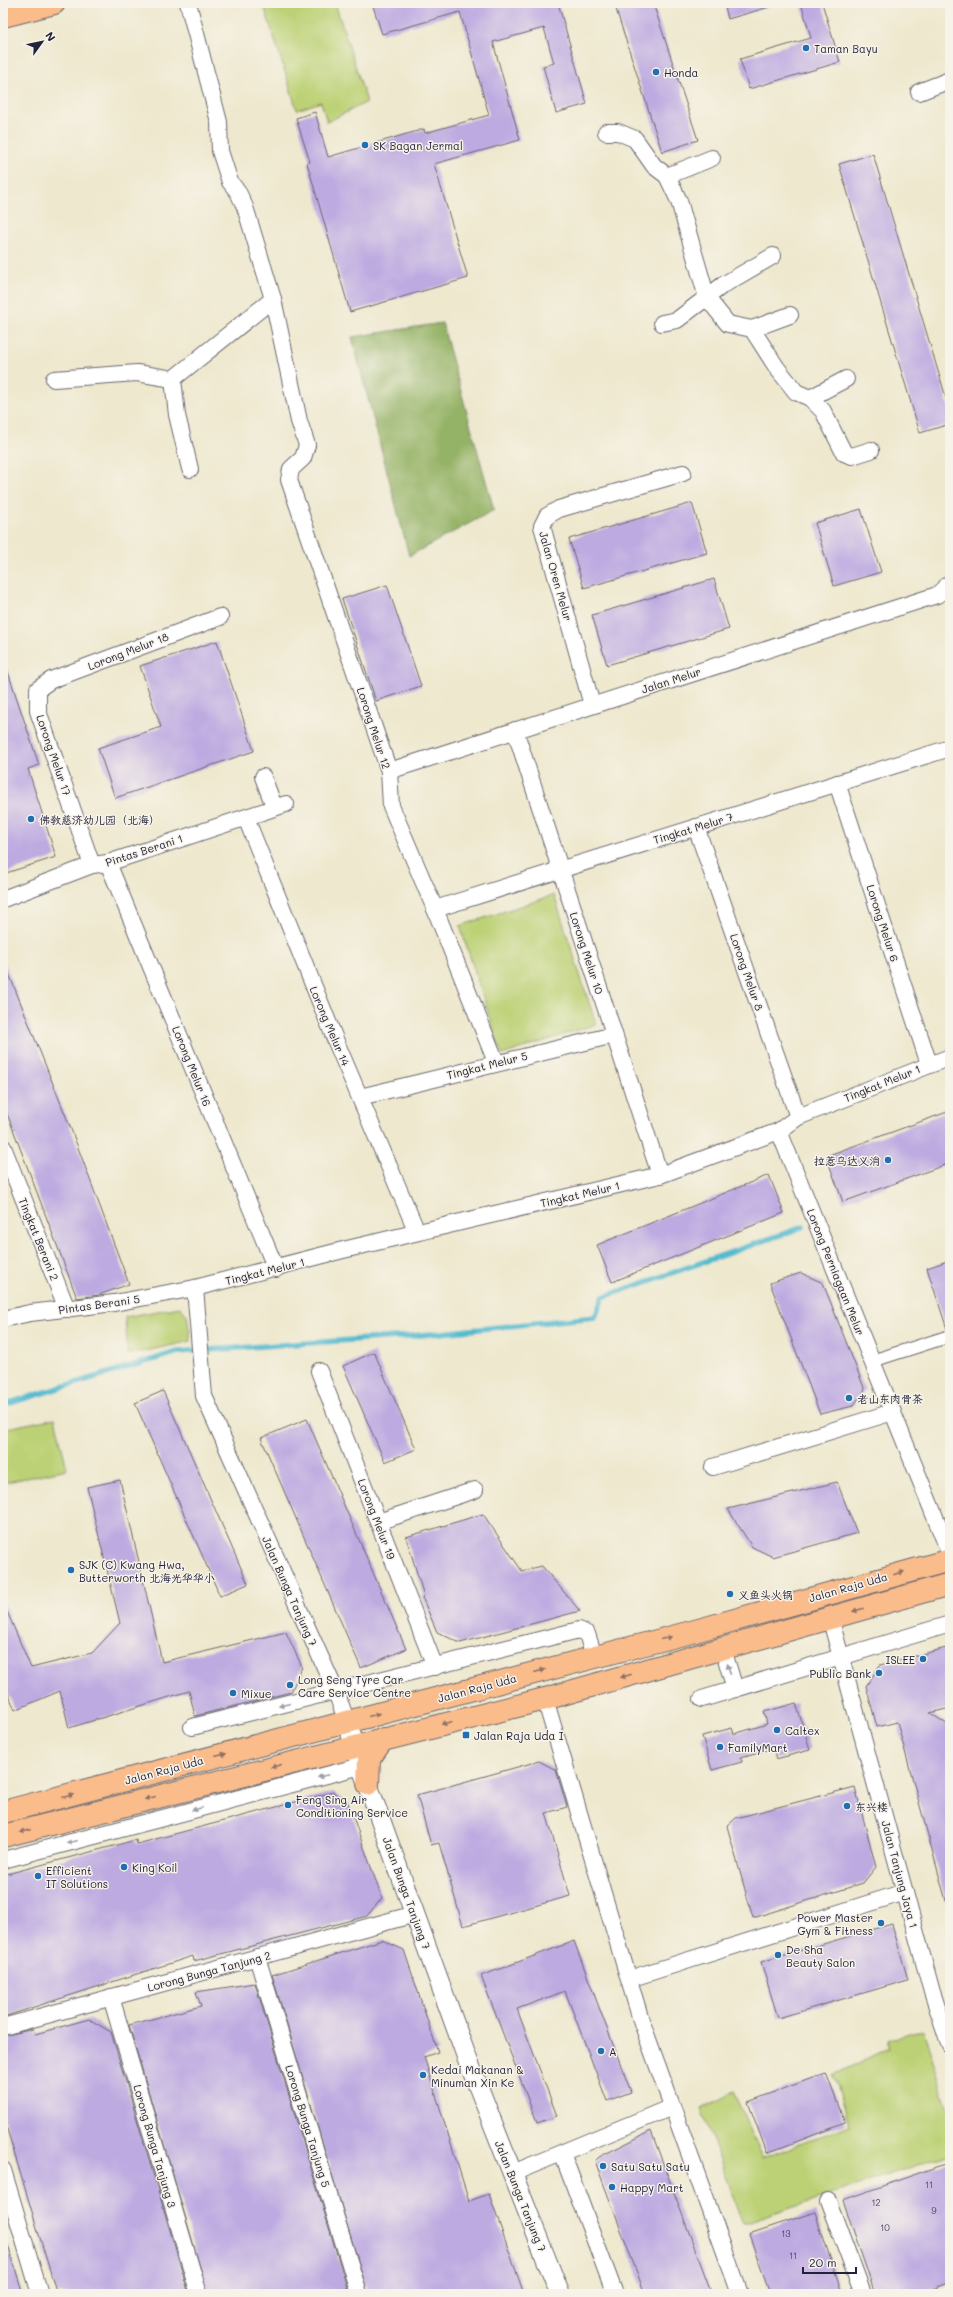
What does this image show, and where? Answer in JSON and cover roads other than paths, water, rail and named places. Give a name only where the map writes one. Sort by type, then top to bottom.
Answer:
[{"type":"main road","points":[[3,16],[54,3]]},
{"type":"main road","name":"Jalan Raja Uda","points":[[3,1812],[296,1736],[594,1656],[695,1631],[950,1560]]},
{"type":"main road","points":[[361,1765],[382,1739],[545,1699],[950,1584]]},
{"type":"main road","points":[[296,1736],[304,1742],[306,1750],[304,1759]]},
{"type":"main road","points":[[3,1836],[304,1759],[361,1765],[369,1759],[382,1739]]},
{"type":"street","points":[[54,379],[137,373],[172,379],[273,299],[244,207],[238,192],[230,182],[220,150],[220,122],[188,3]]},
{"type":"street","points":[[919,92],[950,80]]},
{"type":"street","points":[[606,132],[618,132],[635,139],[654,166],[667,176],[679,201],[707,298],[728,324],[752,329],[790,315]]},
{"type":"street","points":[[667,176],[712,158]]},
{"type":"street","points":[[662,323],[677,320],[723,285],[773,256]]},
{"type":"street","name":"Lorong Melur 12","points":[[273,299],[299,421],[307,445],[303,458],[291,469],[289,480],[389,771],[391,806],[435,909],[496,1062]]},
{"type":"street","points":[[752,329],[777,368],[796,392],[810,398],[822,411],[844,453],[852,456],[871,450]]},
{"type":"street","points":[[172,379],[177,415],[190,469]]},
{"type":"street","points":[[810,398],[846,379]]},
{"type":"street","name":"Jalan Oren Melur","points":[[592,705],[542,526],[547,516],[559,508],[683,474]]},
{"type":"street","name":"Jalan Melur","points":[[389,771],[937,595],[950,583]]},
{"type":"street","name":"Lorong Melur 18","points":[[38,689],[51,680],[220,616]]},
{"type":"street","name":"Lorong Melur 17","points":[[38,689],[38,711],[100,864]]},
{"type":"street","name":"Lorong Melur 10","points":[[515,730],[660,1175]]},
{"type":"street","name":"Tingkat Melur 7","points":[[435,909],[950,748]]},
{"type":"street","name":"Pintas Berani 1","points":[[3,899],[100,864],[174,839],[246,818],[280,805],[263,776]]},
{"type":"street","name":"Lorong Melur 6","points":[[837,783],[929,1064]]},
{"type":"street","name":"Lorong Melur 14","points":[[246,818],[322,1009],[417,1232]]},
{"type":"street","name":"Lorong Melur 8","points":[[696,827],[798,1117]]},
{"type":"street","name":"Lorong Melur 16","points":[[100,864],[276,1269]]},
{"type":"street","name":"Tingkat Melur 5","points":[[360,1097],[496,1062],[614,1035]]},
{"type":"street","name":"Tingkat Melur 1","points":[[195,1288],[276,1269],[417,1232],[660,1175],[780,1131],[798,1117],[950,1057]]},
{"type":"street","name":"Lorong Perniagaan Melur","points":[[780,1131],[893,1412],[945,1526],[950,1554]]},
{"type":"street","name":"Tingkat Berani 2","points":[[3,1147],[67,1308]]},
{"type":"street","name":"Pintas Berani 5","points":[[3,1319],[30,1313],[114,1303],[195,1288]]},
{"type":"street","name":"Jalan Bunga Tanjung 7","points":[[195,1288],[198,1342],[204,1396],[336,1692],[470,2066],[560,2294]]},
{"type":"street","points":[[872,1361],[950,1336]]},
{"type":"street","name":"Lorong Melur 19","points":[[319,1371],[435,1667]]},
{"type":"street","points":[[713,1467],[893,1412]]},
{"type":"street","points":[[378,1522],[475,1490]]},
{"type":"street","name":"Jalan Tanjung Jaya 1","points":[[830,1617],[932,1992],[950,2046]]},
{"type":"street","points":[[702,1699],[950,1624]]},
{"type":"street","points":[[192,1727],[579,1630],[587,1634],[594,1656]]},
{"type":"street","points":[[724,1649],[735,1689]]},
{"type":"street","points":[[545,1699],[629,1979],[672,2107],[740,2294]]},
{"type":"street","points":[[3,1860],[361,1765]]},
{"type":"street","points":[[629,1979],[905,1892]]},
{"type":"street","name":"Lorong Bunga Tanjung 2","points":[[3,2027],[415,1914]]},
{"type":"street","name":"Lorong Bunga Tanjung 5","points":[[257,1957],[359,2294]]},
{"type":"street","name":"Lorong Bunga Tanjung 3","points":[[111,1997],[199,2294]]},
{"type":"street","points":[[513,2173],[672,2107]]},
{"type":"street","points":[[562,2153],[615,2294]]},
{"type":"street","points":[[3,2170],[40,2294]]},
{"type":"street","points":[[828,2200],[863,2294]]},
{"type":"waterway","points":[[3,1405],[178,1352],[411,1336],[595,1317],[603,1297],[803,1227]]},
{"type":"place","name":"Taman Bayu","points":[[806,48]]},
{"type":"place","name":"Honda","points":[[656,72]]},
{"type":"place","name":"SK Bagan Jermal","points":[[365,145]]},
{"type":"place","name":"佛教慈济幼儿园（北海）","points":[[31,819]]},
{"type":"place","name":"拉惹乌达义消","points":[[888,1160]]},
{"type":"place","name":"老山东肉骨茶","points":[[849,1398]]},
{"type":"place","name":"SJK (C) Kwang Hwa, Butterworth 北海光华华小","points":[[71,1570]]},
{"type":"place","name":"义鱼头火锅","points":[[730,1594]]},
{"type":"place","name":"ISLEE","points":[[923,1659]]},
{"type":"place","name":"Public Bank","points":[[879,1673]]},
{"type":"place","name":"Long Seng Tyre Car Care Service Centre","points":[[290,1685]]},
{"type":"place","name":"Mixue","points":[[233,1693]]},
{"type":"place","name":"Caltex","points":[[777,1730]]},
{"type":"place","name":"Jalan Raja Uda I","points":[[466,1735]]},
{"type":"place","name":"FamilyMart","points":[[720,1747]]},
{"type":"place","name":"Feng Sing Air Conditioning Service","points":[[288,1805]]},
{"type":"place","name":"东兴楼","points":[[847,1806]]},
{"type":"place","name":"King Koil","points":[[124,1867]]},
{"type":"place","name":"Efficient IT Solutions","points":[[38,1876]]},
{"type":"place","name":"Power Master Gym & Fitness","points":[[881,1923]]},
{"type":"place","name":"De Sha Beauty Salon","points":[[778,1955]]},
{"type":"place","name":"A","points":[[601,2051]]},
{"type":"place","name":"Kedai Makanan & Minuman Xin Ke","points":[[423,2075]]},
{"type":"place","name":"Satu Satu Satu","points":[[603,2166]]},
{"type":"place","name":"Happy Mart","points":[[612,2187]]}]
